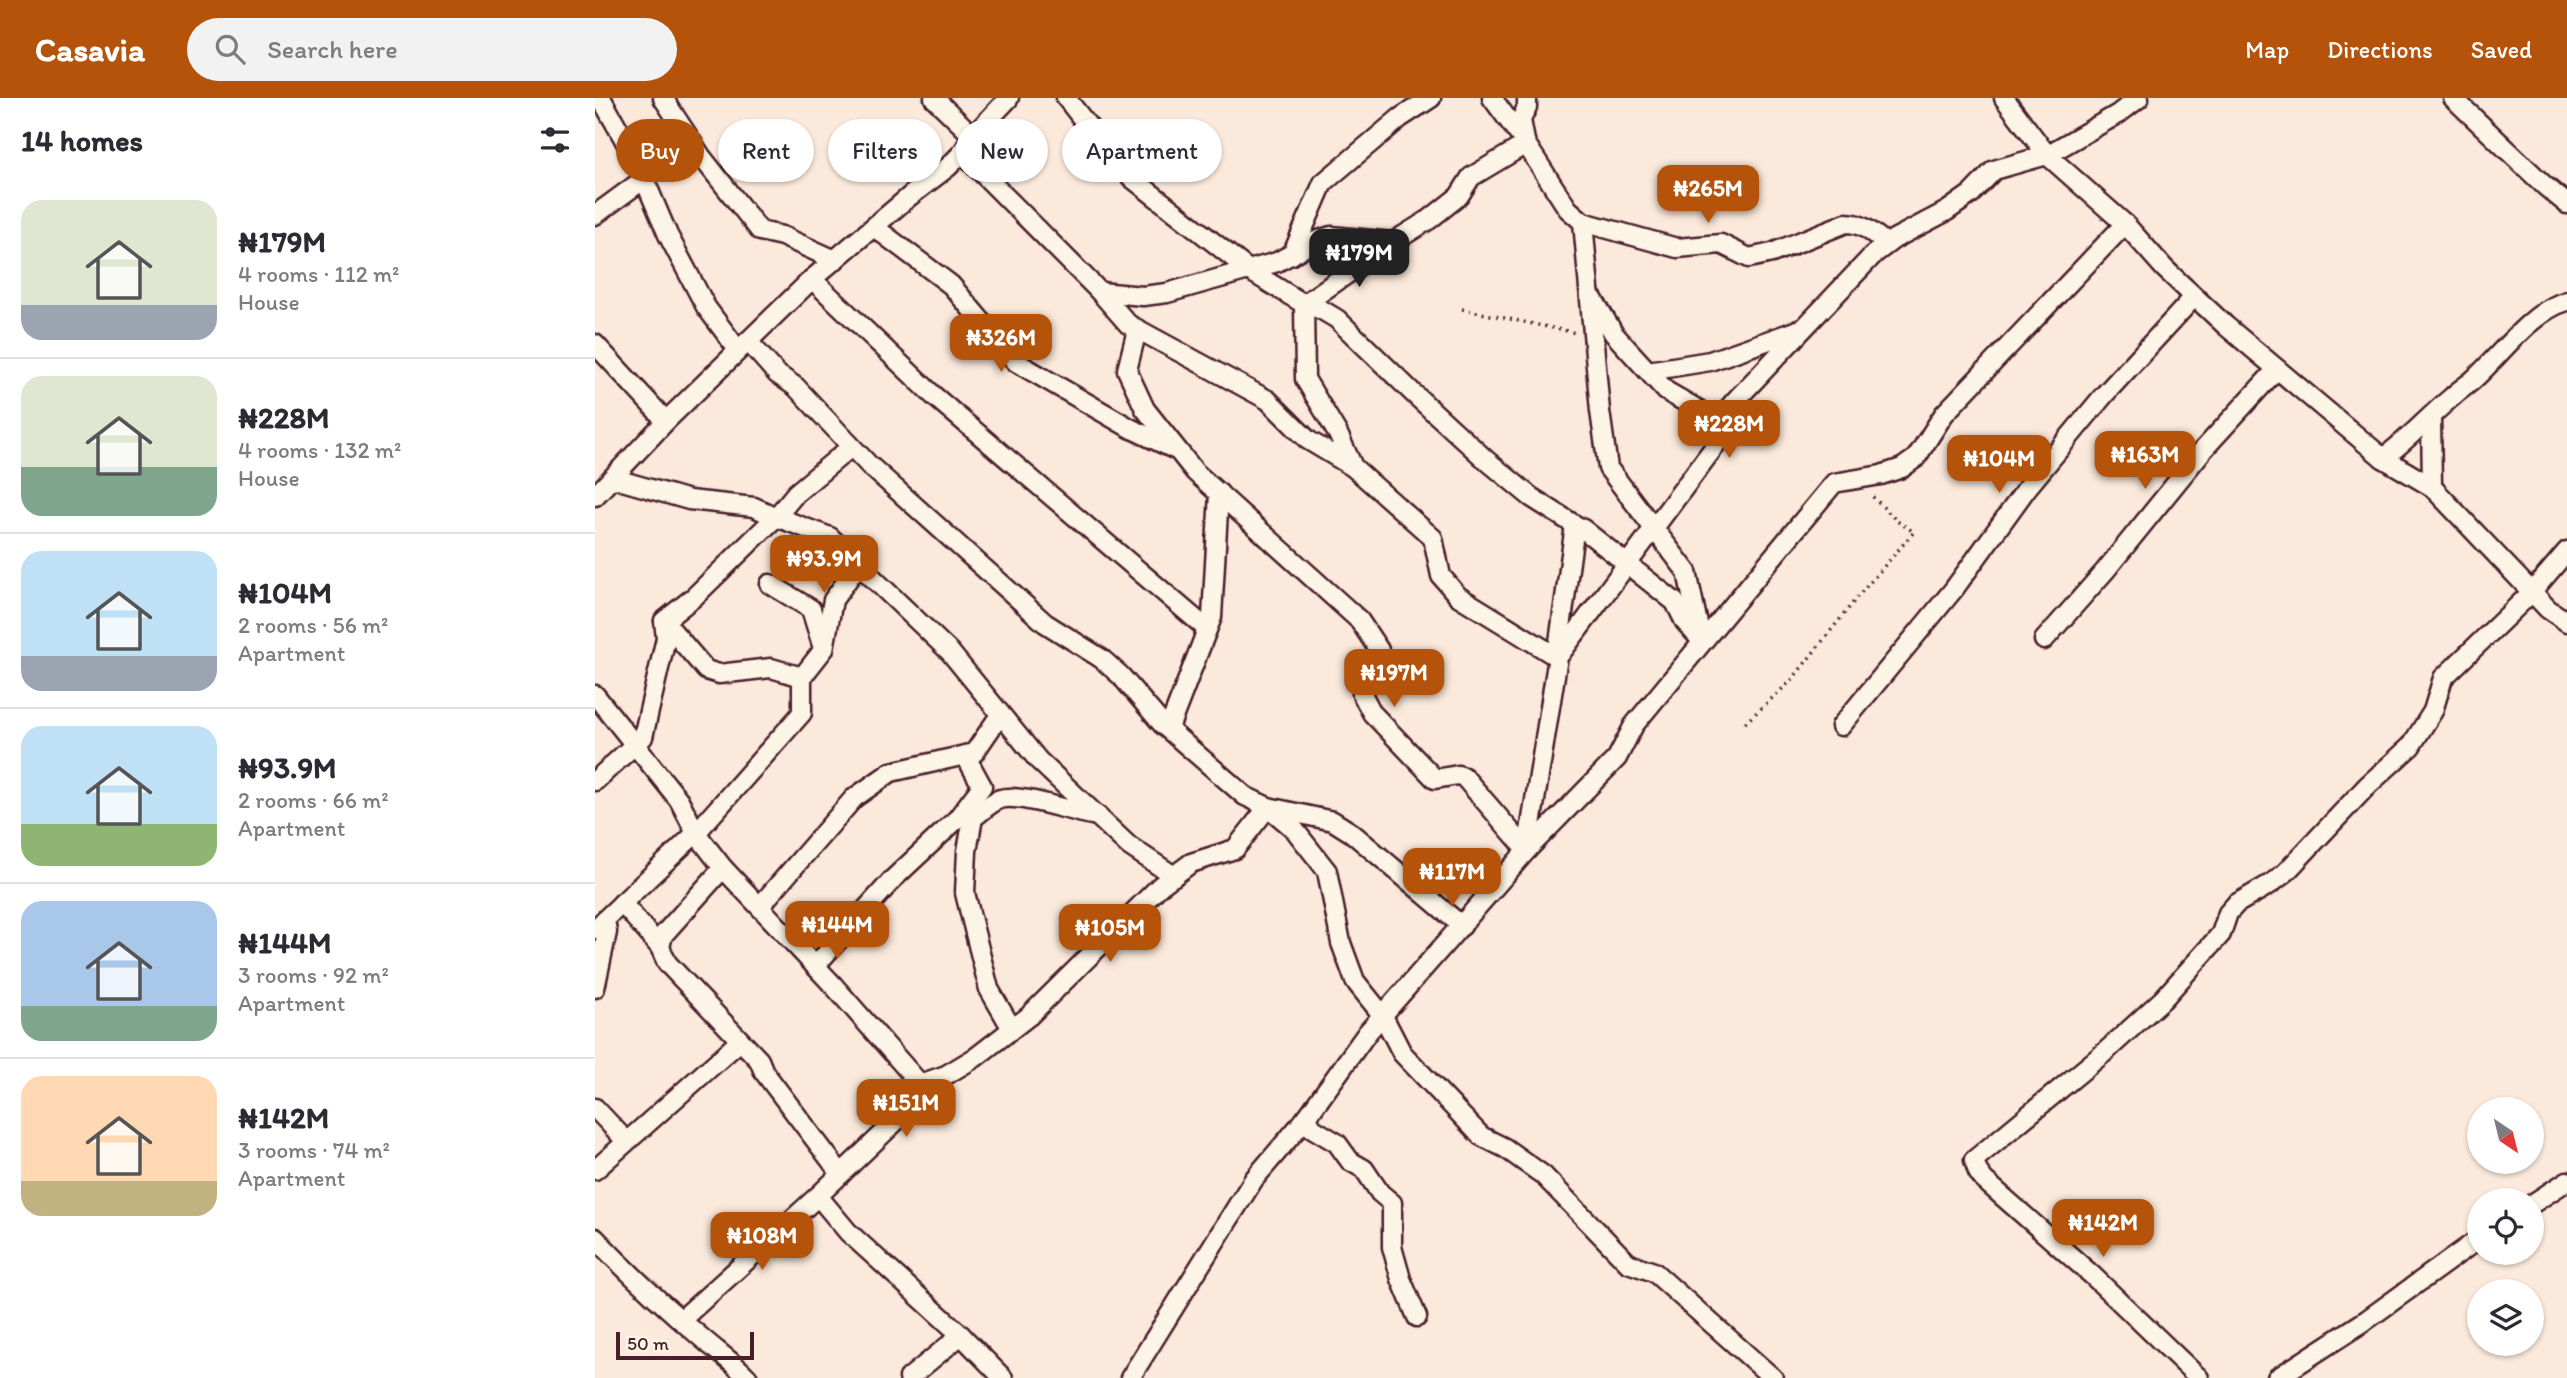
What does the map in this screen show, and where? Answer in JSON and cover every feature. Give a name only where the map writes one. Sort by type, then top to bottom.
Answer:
[{"type":"street","points":[[601,98],[616,126]]},
{"type":"street","points":[[663,98],[701,156],[760,231],[782,236],[835,260]]},
{"type":"street","points":[[933,98],[956,120]]},
{"type":"street","points":[[989,119],[1009,98]]},
{"type":"street","points":[[1066,98],[1117,163],[1133,179],[1251,271],[1304,304],[1337,318],[1413,394],[1485,459],[1531,497],[1583,529],[1675,602],[1685,622],[1702,641]]},
{"type":"street","points":[[1292,255],[1323,183],[1401,118],[1431,98]]},
{"type":"street","points":[[1492,98],[1568,209],[1583,222],[1677,248],[1721,244],[1749,258],[1772,253],[1846,223],[1866,228],[1887,244]]},
{"type":"street","points":[[1526,144],[1521,120],[1527,107],[1527,98]]},
{"type":"street","points":[[2004,98],[2047,155],[2125,224],[2165,269],[2225,326],[2383,458],[2433,487],[2548,609],[2567,622]]},
{"type":"street","points":[[1527,850],[1558,657],[1715,446],[1718,421],[1874,254],[1887,244],[1963,200],[1994,170],[2047,155],[2118,114],[2139,98]]},
{"type":"street","points":[[2453,98],[2567,204]]},
{"type":"street","points":[[1304,304],[1443,209],[1459,196],[1471,177],[1526,144]]},
{"type":"street","points":[[595,496],[666,421],[812,279],[956,159]]},
{"type":"street","points":[[595,215],[640,182]]},
{"type":"street","points":[[645,182],[668,235],[706,307],[743,346],[796,387],[867,464],[1045,623],[1102,659],[1121,676],[1141,702],[1245,796],[1268,807],[1333,821],[1352,833],[1462,926]]},
{"type":"street","points":[[991,182],[1100,292],[1128,324],[1268,400],[1308,440],[1353,467],[1433,538],[1441,576],[1458,596],[1557,657],[1575,525]]},
{"type":"street","points":[[1583,222],[1608,468],[1687,572],[1702,641]]},
{"type":"street","points":[[1130,1378],[1254,1180],[1307,1117],[1367,1033],[1527,850],[1616,758],[1634,725],[1834,483],[1881,475],[1902,468],[1916,458],[1944,414],[2125,224]]},
{"type":"street","points":[[874,227],[951,285],[1016,362],[1130,428],[1178,450]]},
{"type":"street","points":[[1100,292],[1143,296],[1167,293],[1251,271],[1331,236],[1393,242]]},
{"type":"street","points":[[812,279],[934,396],[1207,629]]},
{"type":"street","points":[[1590,294],[1614,334],[1666,391],[1718,421]]},
{"type":"street","points":[[1841,726],[1954,589],[2036,477],[2104,395],[2195,297]]},
{"type":"street","points":[[2383,458],[2406,441],[2536,319],[2554,304],[2567,300]]},
{"type":"street","points":[[1304,304],[1305,379],[1338,434],[1353,467]]},
{"type":"street","points":[[1648,371],[1710,361],[1804,328]]},
{"type":"street","points":[[1137,330],[1128,370],[1145,409],[1195,472],[1359,620],[1379,650],[1378,659],[1362,694],[1372,713],[1435,779],[1458,775],[1464,777],[1527,850]]},
{"type":"street","points":[[595,344],[666,421]]},
{"type":"street","points":[[2044,640],[2105,571],[2203,450],[2277,369]]},
{"type":"street","points":[[2431,417],[2433,487]]},
{"type":"street","points":[[664,621],[694,597],[776,517],[796,493],[851,447]]},
{"type":"street","points":[[612,478],[689,500],[754,507],[830,537],[950,652],[1038,760],[1129,846],[1174,876]]},
{"type":"street","points":[[1169,728],[1212,617],[1219,493]]},
{"type":"street","points":[[2199,1378],[2094,1276],[1985,1180],[1977,1172],[1974,1160],[2105,1052],[2163,999],[2221,934],[2228,913],[2236,904],[2286,872],[2368,785],[2411,746],[2433,711],[2443,678],[2532,592],[2567,551]]},
{"type":"street","points":[[595,988],[607,932],[600,924],[696,833],[802,713],[802,677],[824,649],[832,600],[859,564]]},
{"type":"street","points":[[770,584],[811,609],[824,649]]},
{"type":"street","points":[[664,621],[706,670],[719,674],[771,668],[802,677]]},
{"type":"street","points":[[595,781],[643,737],[666,638],[664,621]]},
{"type":"street","points":[[595,695],[678,800],[696,833],[723,868],[920,1084],[921,1093],[917,1101],[818,1196],[681,1320]]},
{"type":"street","points":[[760,906],[854,798],[891,772],[974,753],[1000,715]]},
{"type":"street","points":[[965,755],[982,786],[1001,799],[1031,800],[1080,814],[1098,816]]},
{"type":"street","points":[[815,966],[893,878],[957,819],[982,786]]},
{"type":"street","points":[[1001,799],[973,818],[967,851],[965,893],[989,989],[1012,1028]]},
{"type":"street","points":[[920,1084],[946,1075],[976,1057],[1029,1016],[1174,876],[1191,863],[1235,849],[1268,807]]},
{"type":"street","points":[[1268,807],[1294,829],[1327,871],[1341,943],[1355,981],[1383,1016],[1402,1053],[1481,1136],[1505,1148],[1543,1175],[1628,1263],[1654,1272],[1773,1378]]},
{"type":"street","points":[[660,947],[663,935],[723,868]]},
{"type":"street","points":[[622,903],[660,947],[667,963],[758,1060],[764,1072],[841,1174]]},
{"type":"street","points":[[595,1170],[740,1041]]},
{"type":"street","points":[[595,1108],[626,1141]]},
{"type":"street","points":[[1307,1117],[1312,1128],[1337,1143],[1350,1161],[1364,1169],[1380,1193],[1392,1203],[1392,1247],[1401,1279],[1417,1317]]},
{"type":"street","points":[[2544,1196],[2567,1181]]},
{"type":"street","points":[[818,1196],[848,1232],[961,1335],[1003,1378]]},
{"type":"street","points":[[595,1238],[629,1273],[748,1378]]},
{"type":"street","points":[[2277,1378],[2365,1321],[2467,1247]]},
{"type":"street","points":[[909,1378],[961,1335]]},
{"type":"path","points":[[1462,309],[1574,331],[1594,342]]},
{"type":"path","points":[[1745,723],[1791,681],[1859,595],[1914,532],[1897,521],[1854,479]]}]
